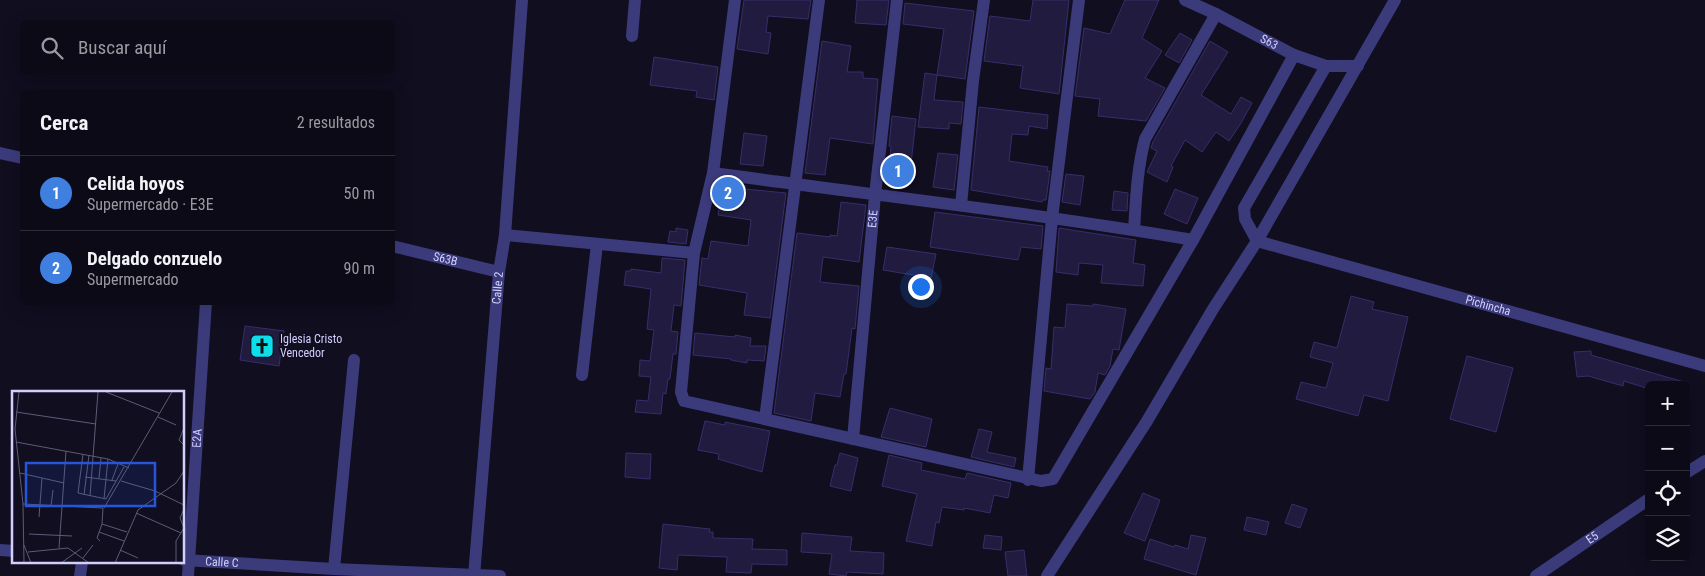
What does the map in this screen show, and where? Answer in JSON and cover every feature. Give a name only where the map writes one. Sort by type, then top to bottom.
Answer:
[{"type":"street","name":"Calle 2","points":[[474,576],[499,272],[505,235],[522,0]]},
{"type":"street","points":[[632,36],[635,0]]},
{"type":"street","points":[[735,0],[714,173],[694,253],[682,397],[684,401],[1028,480],[1041,481],[1053,479],[1193,240],[1294,55]]},
{"type":"street","points":[[765,420],[819,0]]},
{"type":"street","name":"E3E","points":[[853,439],[875,195],[897,0]]},
{"type":"street","points":[[961,205],[973,81],[984,0]]},
{"type":"street","points":[[1028,480],[1052,218],[1079,0]]},
{"type":"street","name":"S63","points":[[1186,0],[1294,55],[1326,66],[1358,66]]},
{"type":"street","points":[[1047,576],[1147,422],[1213,309],[1257,241],[1395,0]]},
{"type":"street","points":[[1134,230],[1140,158],[1145,139],[1216,14]]},
{"type":"street","points":[[1257,241],[1245,220],[1244,208],[1326,66]]},
{"type":"street","points":[[0,153],[20,158]]},
{"type":"street","points":[[714,173],[961,205],[1193,240]]},
{"type":"street","points":[[505,235],[694,253]]},
{"type":"street","name":"Pichincha","points":[[1257,241],[1705,366]]},
{"type":"street","points":[[582,376],[597,244]]},
{"type":"street","name":"S63B","points":[[395,247],[499,272]]},
{"type":"street","name":"E2A","points":[[188,576],[187,560],[206,305]]},
{"type":"street","points":[[334,569],[354,360]]},
{"type":"street","points":[[1690,471],[1705,461]]},
{"type":"street","name":"E5","points":[[1536,576],[1645,502]]},
{"type":"street","name":"Calle C","points":[[187,560],[500,576]]},
{"type":"building","points":[[744,0],[811,0],[808,19],[768,16],[766,32],[771,33],[768,54],[737,49]]},
{"type":"building","points":[[857,0],[889,0],[886,25],[855,23]]},
{"type":"building","points":[[1033,0],[1069,0],[1059,94],[1020,88],[1023,66],[984,61],[990,16],[1030,21]]},
{"type":"building","points":[[1125,0],[1159,0],[1142,38],[1162,51],[1145,78],[1165,88],[1146,121],[1098,116],[1100,99],[1075,96],[1084,28],[1110,34]]},
{"type":"building","points":[[905,3],[974,11],[965,79],[937,75],[944,29],[903,24]]},
{"type":"building","points":[[1180,33],[1192,40],[1179,63],[1165,55]]},
{"type":"building","points":[[822,41],[851,46],[847,72],[863,72],[863,78],[878,79],[873,144],[830,138],[825,175],[805,173]]},
{"type":"building","points":[[1210,41],[1228,52],[1201,95],[1231,114],[1241,97],[1252,103],[1229,141],[1216,132],[1202,152],[1185,140],[1171,166],[1173,167],[1167,182],[1147,172],[1157,151],[1151,148]]},
{"type":"building","points":[[654,57],[718,67],[714,100],[696,97],[697,91],[650,85]]},
{"type":"building","points":[[925,73],[937,75],[934,100],[963,102],[961,124],[949,123],[949,129],[918,127]]},
{"type":"building","points":[[979,107],[1048,115],[1047,129],[1029,126],[1028,135],[1012,134],[1009,161],[1048,167],[1047,171],[1050,171],[1046,200],[1042,202],[971,190]]},
{"type":"building","points":[[892,116],[916,119],[909,182],[888,180]]},
{"type":"building","points":[[744,133],[767,136],[763,166],[740,164]]},
{"type":"building","points":[[938,153],[958,155],[954,190],[933,187]]},
{"type":"building","points":[[1066,174],[1084,176],[1080,205],[1062,202]]},
{"type":"building","points":[[723,183],[746,186],[745,189],[786,193],[770,318],[744,315],[747,293],[699,285],[702,258],[708,259],[711,241],[748,246],[751,220],[718,215]]},
{"type":"building","points":[[1175,189],[1198,198],[1187,224],[1164,214]]},
{"type":"building","points":[[1114,191],[1128,193],[1127,211],[1112,210]]},
{"type":"building","points":[[841,202],[866,205],[859,262],[823,257],[820,282],[859,286],[855,329],[852,328],[846,374],[844,374],[840,397],[815,393],[811,421],[774,413],[797,233],[830,237],[830,235],[837,236]]},
{"type":"building","points":[[935,212],[1043,226],[1041,249],[1021,247],[1018,260],[930,247]]},
{"type":"building","points":[[676,228],[688,230],[686,244],[668,242],[670,231],[676,232]]},
{"type":"building","points":[[1059,228],[1136,240],[1133,263],[1145,265],[1143,286],[1101,283],[1103,265],[1079,263],[1078,275],[1056,272]]},
{"type":"building","points":[[887,247],[936,254],[931,278],[883,270]]},
{"type":"building","points":[[662,258],[685,260],[681,306],[674,305],[671,331],[678,332],[676,354],[673,354],[666,394],[663,393],[661,414],[635,412],[637,400],[648,401],[651,377],[639,376],[640,360],[650,361],[654,330],[647,329],[651,289],[624,285],[626,271],[631,271],[631,269],[661,273]]},
{"type":"building","points":[[1351,296],[1374,302],[1372,309],[1408,317],[1388,401],[1364,395],[1358,416],[1296,399],[1301,382],[1326,388],[1333,363],[1310,357],[1314,342],[1337,348]]},
{"type":"building","points":[[1067,304],[1093,306],[1093,304],[1126,309],[1119,350],[1113,349],[1110,366],[1105,375],[1098,373],[1095,392],[1090,399],[1044,391],[1046,368],[1051,369],[1054,327],[1065,328]]},
{"type":"building","name":"Iglesia Cristo Vencedor","points":[[245,326],[284,331],[279,366],[240,360]]},
{"type":"building","points":[[695,333],[735,337],[735,335],[751,338],[750,346],[766,346],[764,361],[747,360],[747,363],[731,359],[693,355]]},
{"type":"building","points":[[1591,351],[1591,355],[1681,381],[1645,381],[1645,388],[1624,381],[1623,386],[1588,376],[1577,377],[1574,352]]},
{"type":"building","points":[[1467,356],[1513,368],[1496,432],[1450,419]]},
{"type":"building","points":[[890,408],[932,419],[926,447],[881,437]]},
{"type":"building","points":[[705,421],[725,425],[725,422],[770,431],[762,472],[718,459],[719,454],[698,450]]},
{"type":"building","points":[[979,429],[992,432],[987,452],[1016,458],[1014,467],[971,457]]},
{"type":"building","points":[[626,453],[651,454],[650,479],[625,477]]},
{"type":"building","points":[[840,453],[858,458],[851,491],[830,486]]},
{"type":"building","points":[[889,455],[922,463],[921,470],[965,479],[967,473],[1011,483],[1008,498],[994,495],[990,513],[964,508],[964,510],[942,507],[939,523],[936,522],[932,546],[906,541],[917,494],[882,486]]},
{"type":"building","points":[[1143,493],[1160,500],[1145,541],[1124,533]]},
{"type":"building","points":[[1292,504],[1307,509],[1300,528],[1285,523]]},
{"type":"building","points":[[1247,517],[1269,522],[1266,535],[1244,530]]},
{"type":"building","points":[[663,524],[710,529],[709,532],[713,532],[713,538],[753,539],[752,549],[787,550],[787,565],[752,564],[751,573],[726,572],[727,557],[678,555],[677,570],[659,568]]},
{"type":"building","points":[[802,533],[852,537],[850,551],[884,553],[883,574],[847,572],[846,576],[829,574],[832,554],[801,552]]},
{"type":"building","points":[[985,535],[1002,537],[1001,550],[983,548]]},
{"type":"building","points":[[1191,535],[1206,538],[1196,575],[1144,559],[1150,539],[1174,547],[1175,545],[1188,549]]},
{"type":"building","points":[[1024,550],[1027,576],[1008,576],[1005,552]]},
{"type":"place","name":"Celida hoyos","points":[[898,171]]},
{"type":"place","name":"Delgado conzuelo","points":[[728,193]]},
{"type":"place","name":"Iglesia Cristo Vencedor","points":[[262,346]]}]
